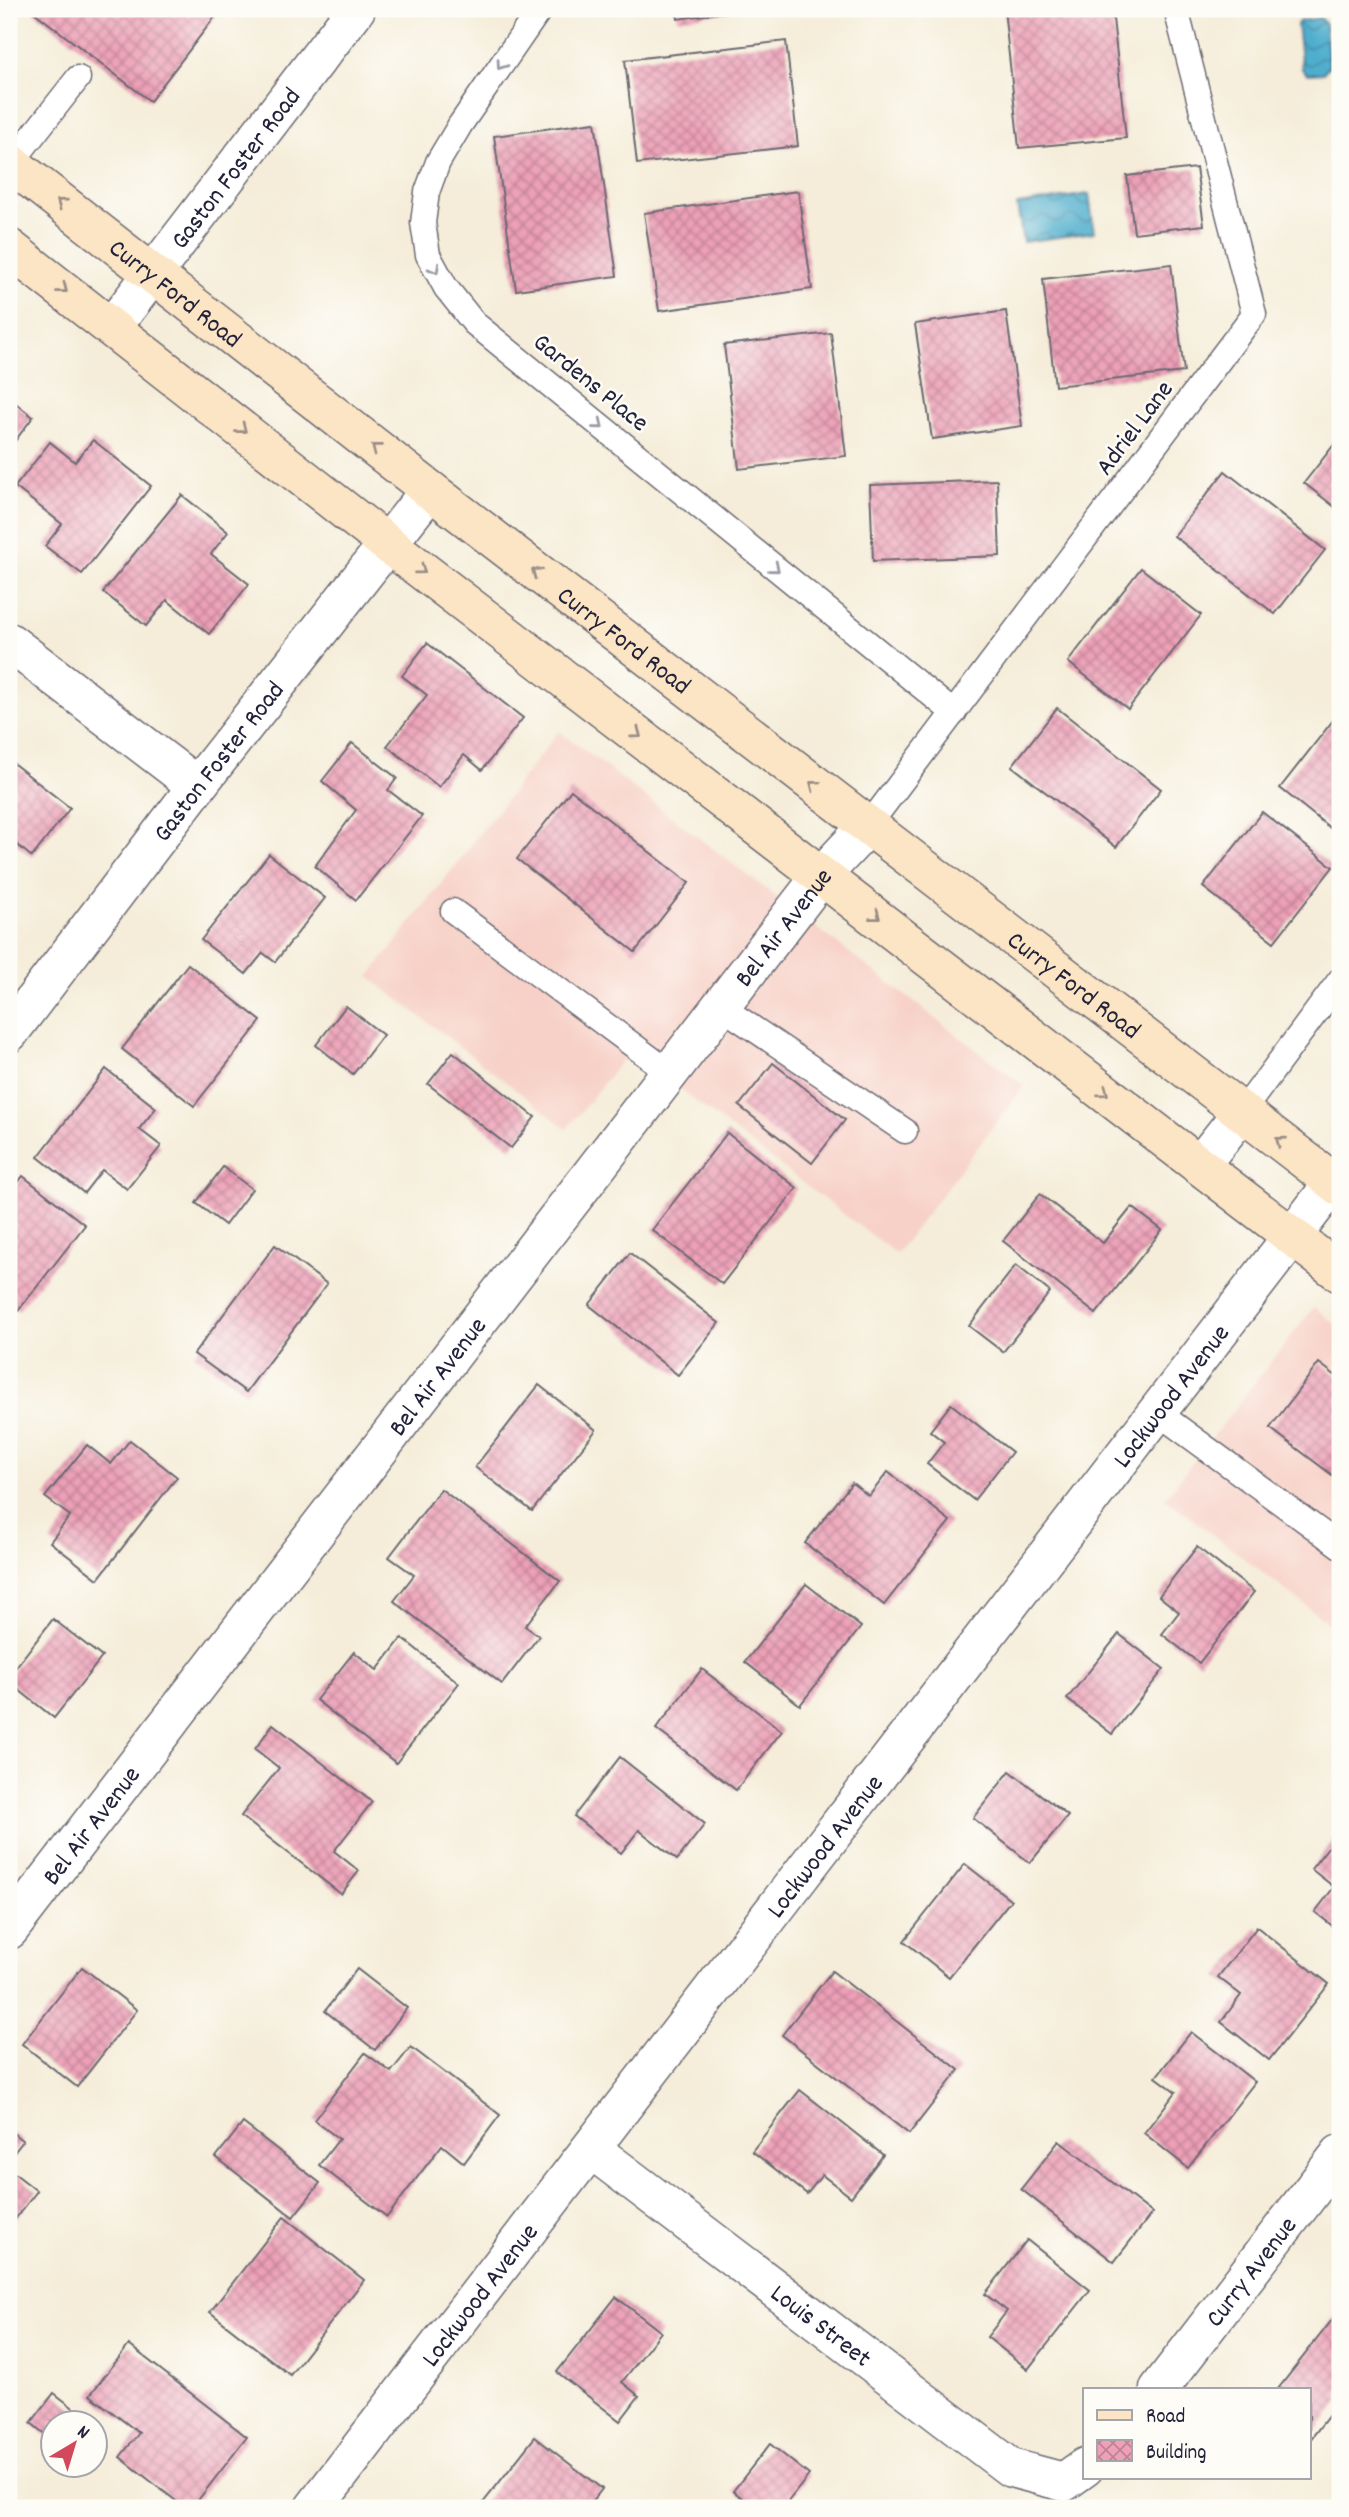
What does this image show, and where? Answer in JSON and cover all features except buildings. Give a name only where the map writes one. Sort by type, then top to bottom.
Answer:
[{"type":"main road","name":"Curry Ford Road","points":[[9,164],[868,826],[1242,1112],[1338,1181]]},
{"type":"main road","points":[[9,248],[388,545],[1340,1273]]},
{"type":"street","name":"Gaston Foster Road","points":[[112,327],[356,9]]},
{"type":"street","name":"Gaston Foster Road","points":[[9,1033],[197,786],[429,490]]},
{"type":"street","points":[[9,642],[197,786]]},
{"type":"street","name":"Bel Air Avenue","points":[[9,1930],[720,1006],[822,875],[868,826]]},
{"type":"street","points":[[1200,1165],[1242,1112]]},
{"type":"street","name":"Lockwood Avenue","points":[[314,2508],[1292,1237],[1338,1181]]},
{"type":"street","name":"Louis Street","points":[[591,2149],[1011,2468],[1075,2475]]},
{"type":"street","name":"Curry Avenue","points":[[1160,2388],[1340,2154]]},
{"type":"lane","name":"Gardens Place","points":[[540,9],[460,125],[438,162],[427,192],[423,223],[428,255],[446,288],[474,323],[954,713]]},
{"type":"lane","name":"Adriel Lane","points":[[868,826],[1254,314],[1176,9]]},
{"type":"lane","points":[[9,164],[78,78]]},
{"type":"lane","points":[[453,911],[669,1072]]},
{"type":"lane","points":[[1242,1112],[1340,979]]},
{"type":"lane","points":[[720,1006],[905,1131]]},
{"type":"lane","points":[[1157,1412],[1340,1546]]},
{"type":"shaded area","points":[[559,731],[1024,1086],[896,1254],[629,1051],[567,1129],[369,977]]},
{"type":"shaded area","points":[[1314,1307],[1340,1328],[1340,1632],[1165,1498]]},
{"type":"water","points":[[1320,18],[1325,24],[1329,66],[1323,73],[1307,74],[1302,69],[1297,24],[1300,21]]},
{"type":"water","points":[[1089,194],[1094,232],[1023,242],[1017,205]]}]
